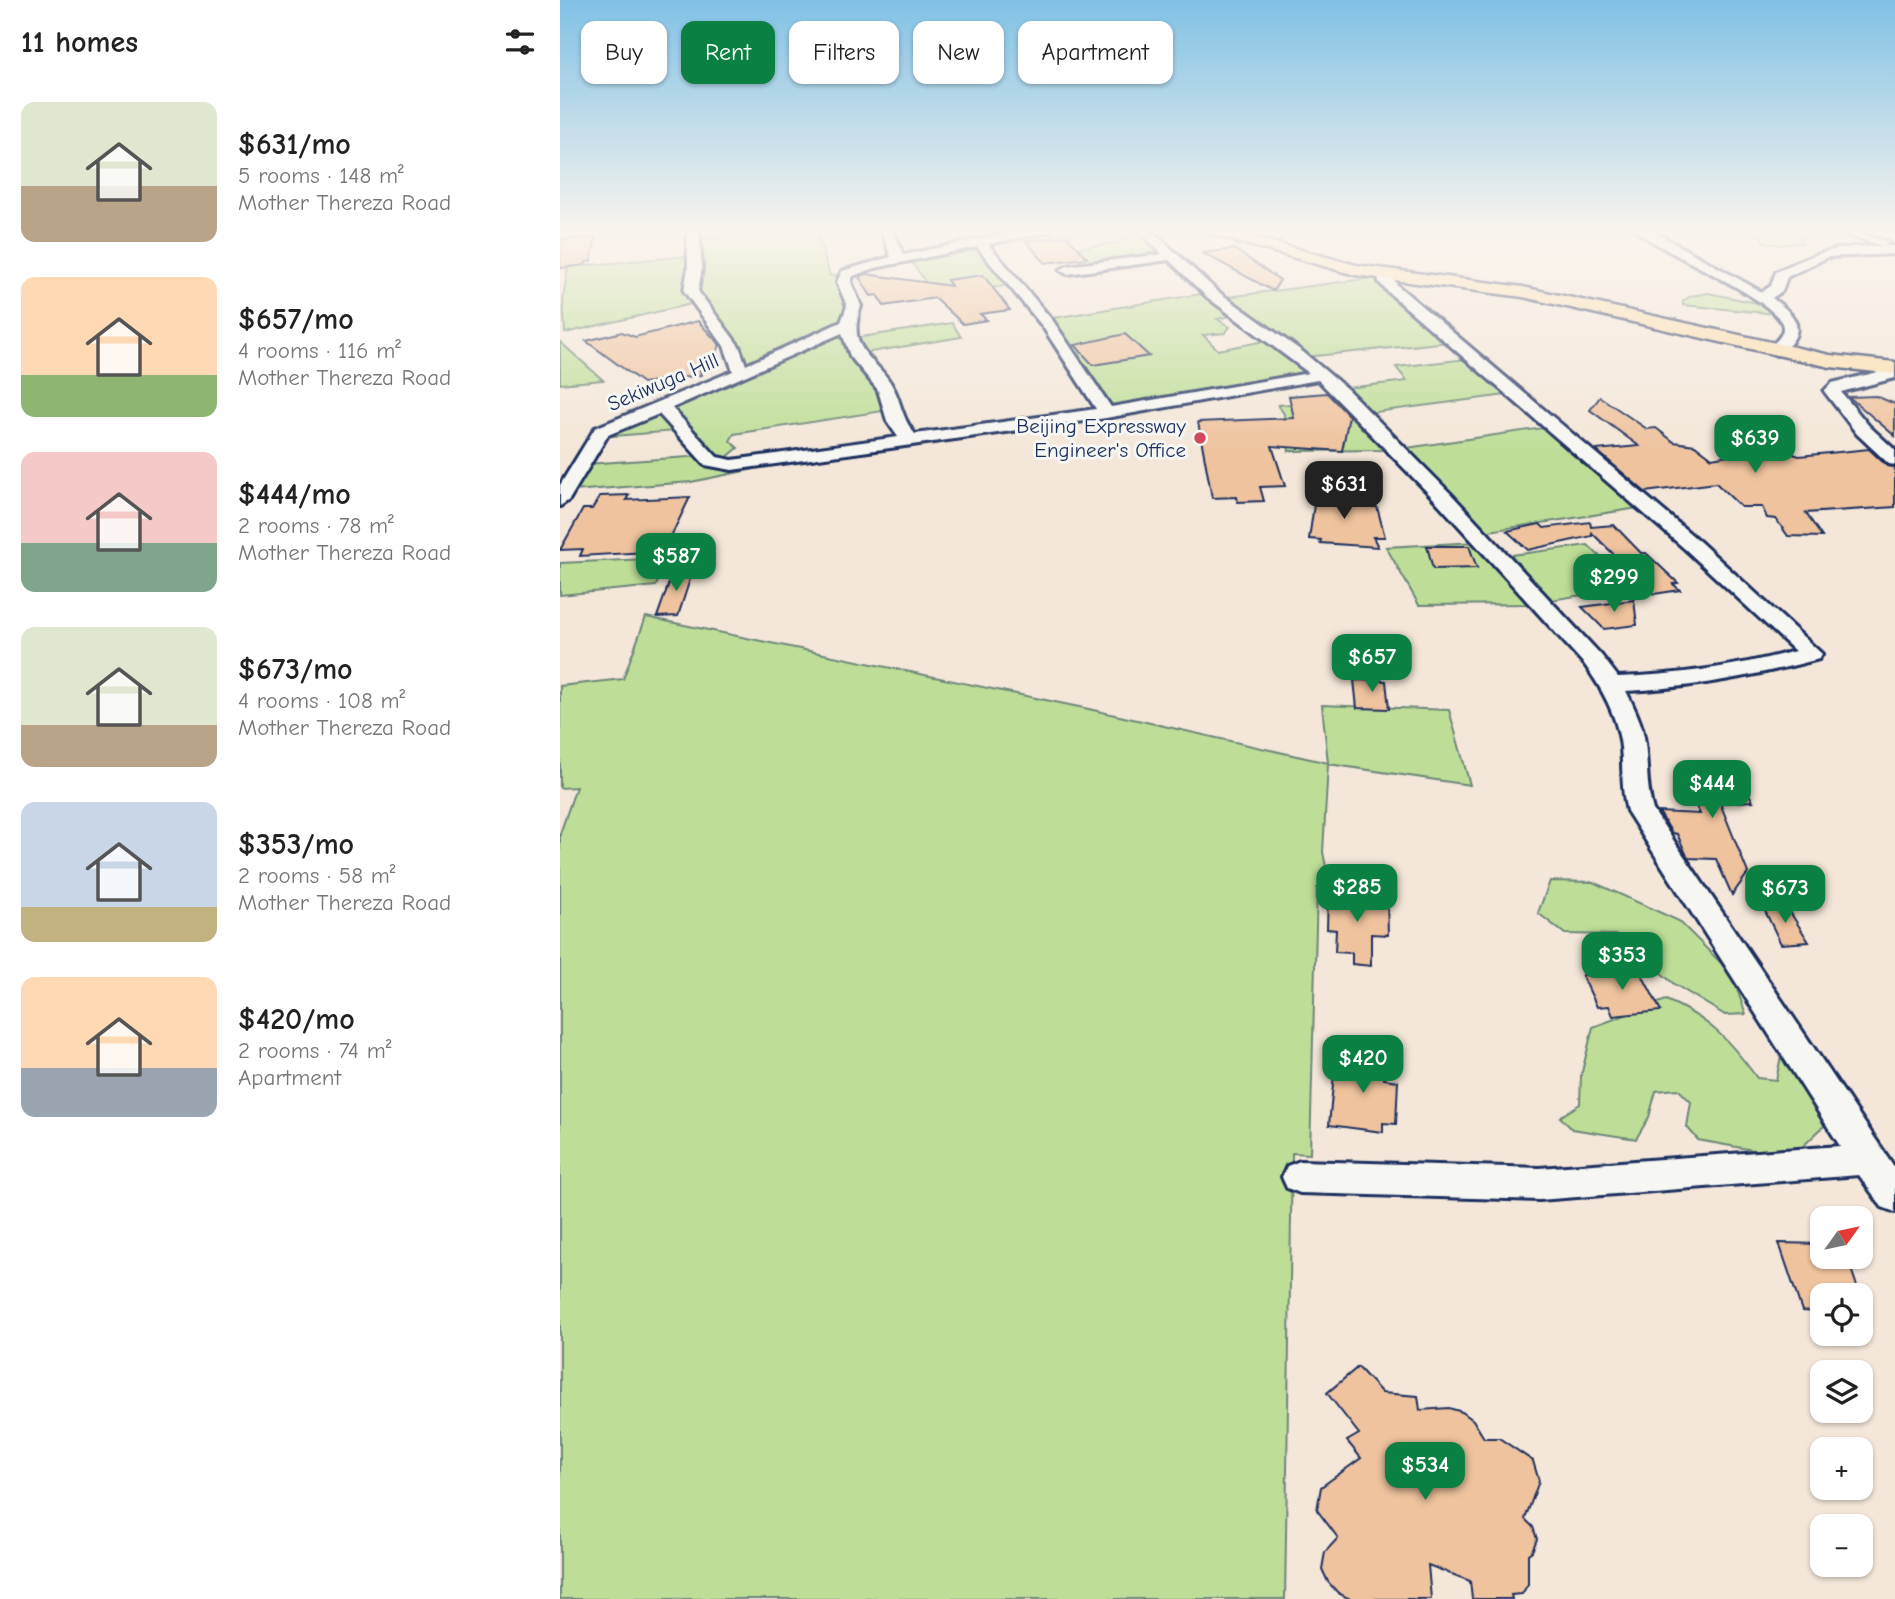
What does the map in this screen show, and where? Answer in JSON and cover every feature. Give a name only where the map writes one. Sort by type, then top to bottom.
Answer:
[{"type":"main road","points":[[1578,304],[1776,350],[1895,371]]},
{"type":"street","points":[[700,304],[732,346],[741,372]]},
{"type":"street","points":[[853,304],[847,325],[858,356],[886,389],[895,421],[910,440]]},
{"type":"street","points":[[1032,304],[1065,345],[1107,413]]},
{"type":"street","points":[[1225,304],[1322,375],[1444,498],[1593,660],[1611,684],[1626,716],[1633,741],[1634,790],[1640,811],[1895,1196]]},
{"type":"street","points":[[1410,304],[1692,545],[1811,654],[1756,669],[1676,682],[1611,684]]},
{"type":"street","points":[[1771,304],[1781,310],[1791,325],[1789,335],[1776,350]]},
{"type":"street","name":"Sekiwuga Hill","points":[[560,500],[597,435],[847,325]]},
{"type":"street","points":[[1895,371],[1838,386],[1832,391],[1863,430],[1895,460]]},
{"type":"street","points":[[661,406],[711,461],[722,466],[1107,413],[1322,375]]},
{"type":"street","points":[[1300,1177],[1539,1184],[1868,1159]]},
{"type":"green space","points":[[563,304],[691,304],[565,333]]},
{"type":"green space","points":[[706,304],[848,304],[848,316],[831,330],[743,367],[734,338],[719,316]]},
{"type":"green space","points":[[1142,304],[1221,304],[1235,315],[1217,319],[1230,327],[1225,333],[1203,335],[1218,350],[1270,340],[1310,373],[1107,409],[1087,368],[1047,319]]},
{"type":"green space","points":[[1238,304],[1408,304],[1449,342],[1306,357]]},
{"type":"green space","points":[[1760,304],[1772,306],[1777,314],[1683,305]]},
{"type":"green space","points":[[952,323],[961,337],[865,353],[855,338]]},
{"type":"green space","points":[[843,331],[870,380],[883,411],[734,434],[730,441],[738,448],[720,463],[803,459],[691,482],[571,491],[586,464],[704,456],[675,431],[601,437]]},
{"type":"green space","points":[[560,342],[603,380],[560,384]]},
{"type":"green space","points":[[1467,359],[1506,395],[1368,413],[1346,388],[1407,381],[1396,367]]},
{"type":"green space","points":[[1346,403],[1389,450],[1289,451],[1284,414],[1278,405]]},
{"type":"green space","points":[[1543,428],[1638,508],[1483,532],[1400,449]]},
{"type":"green space","points":[[1477,542],[1532,604],[1419,605],[1386,547]]},
{"type":"green space","points":[[1588,545],[1632,587],[1545,601],[1504,556]]},
{"type":"green space","points":[[668,558],[656,586],[560,595],[560,563]]},
{"type":"green space","points":[[646,617],[1084,708],[1328,763],[1322,705],[1449,710],[1470,785],[1328,764],[1323,852],[1330,888],[1317,888],[1310,1154],[1292,1153],[1285,1599],[560,1599],[560,834],[576,787],[560,788],[560,686],[623,679]]},
{"type":"green space","points":[[1550,881],[1593,882],[1679,921],[1731,973],[1746,1014],[1725,1015],[1674,984],[1616,935],[1565,934],[1538,913]]},
{"type":"green space","points":[[1666,1000],[1695,1015],[1718,1032],[1757,1078],[1776,1080],[1784,1042],[1827,1123],[1792,1157],[1698,1140],[1687,1127],[1691,1102],[1678,1089],[1656,1091],[1649,1117],[1636,1139],[1572,1129],[1560,1117],[1580,1104],[1581,1076],[1593,1027]]},
{"type":"building","points":[[941,304],[1005,304],[1010,310],[980,314],[987,320],[963,324]]},
{"type":"building","points":[[698,321],[720,345],[710,365],[699,365],[701,375],[643,383],[586,341],[622,332],[635,337]]},
{"type":"building","points":[[1125,334],[1149,356],[1093,365],[1075,345]]},
{"type":"building","points":[[1327,393],[1349,416],[1342,451],[1272,446],[1285,486],[1260,487],[1264,501],[1238,502],[1237,497],[1212,498],[1198,422],[1294,418],[1289,396]]},
{"type":"building","points":[[1876,396],[1895,404],[1895,436],[1849,397]]},
{"type":"building","points":[[1600,397],[1647,429],[1656,428],[1674,442],[1695,445],[1712,458],[1773,447],[1799,456],[1869,449],[1887,466],[1895,467],[1895,507],[1806,513],[1822,537],[1788,536],[1776,519],[1767,518],[1762,507],[1741,507],[1716,483],[1645,492],[1596,450],[1639,446],[1590,410]]},
{"type":"building","points":[[1316,491],[1351,492],[1352,498],[1358,498],[1360,507],[1377,507],[1385,537],[1373,537],[1378,547],[1320,543],[1321,540],[1309,539]]},
{"type":"building","points":[[629,495],[626,500],[690,497],[664,551],[580,556],[583,549],[560,550],[583,509],[592,509],[600,496]]},
{"type":"building","points":[[1590,522],[1591,527],[1614,525],[1641,553],[1646,553],[1678,583],[1673,584],[1680,590],[1654,594],[1592,533],[1592,536],[1528,550],[1507,531],[1540,524],[1544,528]]},
{"type":"building","points":[[1427,546],[1469,546],[1477,568],[1433,569]]},
{"type":"building","points":[[694,567],[678,616],[657,617],[674,569]]},
{"type":"building","points":[[1634,600],[1637,625],[1604,629],[1582,607]]},
{"type":"building","points":[[1354,680],[1386,681],[1389,709],[1357,708]]},
{"type":"building","points":[[1737,766],[1753,801],[1720,803],[1748,873],[1732,895],[1716,859],[1688,858],[1677,834],[1672,833],[1659,812],[1700,814],[1678,771]]},
{"type":"building","points":[[1328,893],[1387,897],[1388,935],[1371,934],[1371,966],[1352,964],[1352,953],[1335,952],[1336,930],[1327,929]]},
{"type":"building","points":[[1783,901],[1809,942],[1781,944],[1764,909]]},
{"type":"building","points":[[1639,969],[1661,1011],[1613,1016],[1609,1006],[1597,1007],[1582,975]]},
{"type":"building","points":[[1336,1055],[1385,1061],[1384,1079],[1398,1081],[1396,1124],[1383,1123],[1383,1132],[1329,1125]]},
{"type":"building","points":[[1779,1243],[1810,1244],[1810,1269],[1851,1269],[1856,1283],[1810,1283],[1810,1311],[1802,1311]]},
{"type":"building","points":[[1358,1367],[1382,1393],[1418,1396],[1420,1410],[1449,1408],[1462,1412],[1473,1420],[1484,1438],[1499,1438],[1533,1461],[1539,1481],[1525,1519],[1533,1527],[1537,1539],[1528,1554],[1528,1584],[1522,1594],[1511,1595],[1512,1599],[1472,1599],[1470,1581],[1428,1565],[1431,1599],[1350,1599],[1338,1593],[1328,1582],[1322,1569],[1325,1552],[1338,1538],[1317,1510],[1321,1487],[1361,1458],[1347,1441],[1359,1434],[1327,1393]]},
{"type":"waterway","points":[[1217,304],[1277,348]]},
{"type":"place","name":"Beijing Expressway Engineer's Office","points":[[1200,438]]}]
